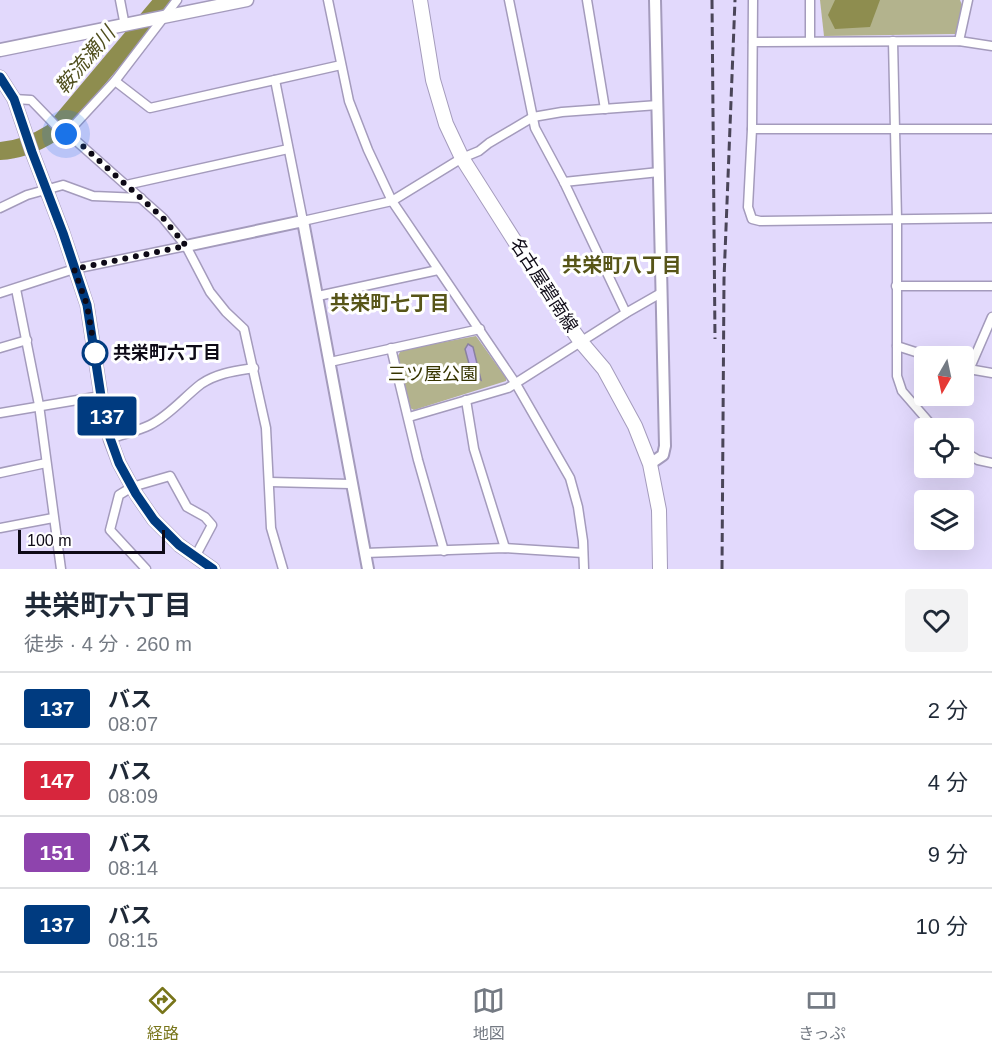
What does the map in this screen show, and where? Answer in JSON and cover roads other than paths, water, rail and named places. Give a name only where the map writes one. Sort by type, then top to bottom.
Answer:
[{"type":"main road","points":[[0,50],[247,0]]},
{"type":"main road","name":"名古屋碧南線","points":[[420,0],[433,80],[446,124],[462,158],[581,342],[604,369],[635,426],[650,464],[658,510],[660,569]]},
{"type":"main road","points":[[0,77],[14,99],[87,305],[101,396],[110,438],[119,463],[154,520],[179,545],[213,569]]},
{"type":"street","points":[[120,0],[128,25]]},
{"type":"street","points":[[64,133],[115,81],[158,18],[177,0]]},
{"type":"street","points":[[328,0],[349,101],[368,150],[392,201],[516,384],[570,478],[578,507],[584,569]]},
{"type":"street","points":[[509,0],[535,128],[564,182],[626,313]]},
{"type":"street","points":[[586,0],[605,109]]},
{"type":"street","points":[[650,464],[663,455],[665,446],[655,0]]},
{"type":"street","points":[[753,0],[752,129],[748,207],[752,219],[992,219]]},
{"type":"street","points":[[810,0],[810,41]]},
{"type":"street","points":[[959,41],[968,0]]},
{"type":"street","points":[[893,41],[897,219],[897,376],[902,391],[925,418]]},
{"type":"street","points":[[753,42],[959,41],[992,46]]},
{"type":"street","points":[[115,81],[150,108],[341,65]]},
{"type":"street","points":[[275,80],[318,296],[350,484],[368,569]]},
{"type":"street","points":[[14,99],[31,100],[64,133],[75,139],[168,222],[186,246],[210,292],[244,329],[266,428],[271,528],[283,569]]},
{"type":"street","points":[[0,293],[74,269],[392,201],[533,117],[562,112],[658,105]]},
{"type":"street","points":[[752,129],[992,129]]},
{"type":"street","points":[[126,185],[288,149]]},
{"type":"street","points":[[564,182],[659,172]]},
{"type":"street","points":[[0,208],[27,195],[63,185],[93,196],[141,198]]},
{"type":"street","points":[[318,296],[438,270]]},
{"type":"street","points":[[896,286],[992,286]]},
{"type":"street","points":[[16,288],[39,405],[61,569]]},
{"type":"street","points":[[409,417],[516,384],[626,313],[662,293]]},
{"type":"street","points":[[974,353],[992,316]]},
{"type":"street","points":[[330,362],[480,329]]},
{"type":"street","points":[[0,348],[27,340]]},
{"type":"street","points":[[897,345],[914,351]]},
{"type":"street","points":[[392,348],[418,460],[444,551]]},
{"type":"street","points":[[110,438],[150,425],[201,384],[215,376],[254,368]]},
{"type":"street","points":[[974,370],[992,373]]},
{"type":"street","points":[[0,413],[101,396]]},
{"type":"street","points":[[466,400],[474,449],[505,548]]},
{"type":"street","points":[[974,458],[992,462]]},
{"type":"street","points":[[0,473],[46,463]]},
{"type":"street","points":[[146,569],[110,530],[119,495],[132,487],[170,476],[187,507],[205,517],[212,525],[195,557]]},
{"type":"street","points":[[270,482],[350,484]]},
{"type":"street","points":[[0,528],[53,518]]},
{"type":"street","points":[[365,553],[505,548],[583,553]]},
{"type":"waterway","name":"鞍流瀬川","points":[[0,151],[27,145],[52,133],[164,0]]},
{"type":"railway","points":[[712,0],[715,339]]},
{"type":"railway","points":[[722,569],[724,279],[735,0]]},
{"type":"place","name":"共栄町六丁目","points":[[95,353]]},
{"type":"district","name":"共栄町八丁目","points":[[622,265]]},
{"type":"district","name":"共栄町七丁目","points":[[390,303]]},
{"type":"park label","name":"三ツ屋公園","points":[[433,374]]}]
